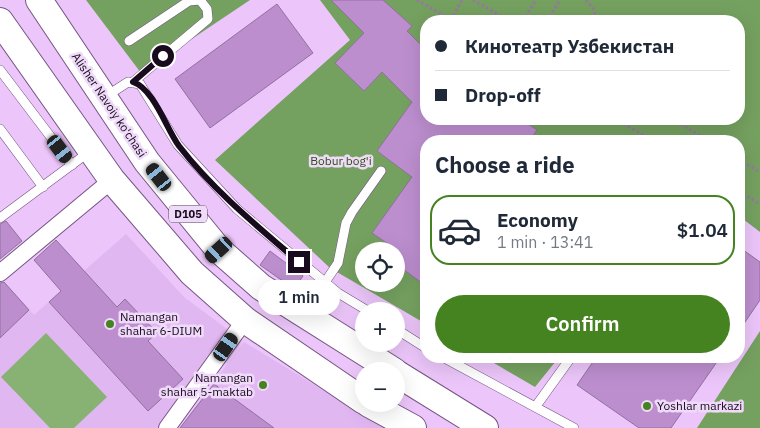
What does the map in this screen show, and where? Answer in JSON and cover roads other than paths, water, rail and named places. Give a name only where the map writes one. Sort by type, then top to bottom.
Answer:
[{"type":"main road","name":"Alisher Navoiy ko'chasi","points":[[39,0],[147,162],[219,250],[261,286],[379,362]]},
{"type":"main road","name":"D105","points":[[3,32],[82,158],[112,180],[192,274],[245,320],[355,394]]},
{"type":"main road","points":[[192,274],[219,250]]},
{"type":"main road","name":"Alisher Navoiy ko'chasi","points":[[405,378],[485,428]]},
{"type":"main road","points":[[384,412],[413,428]]},
{"type":"street","points":[[0,273],[112,180]]},
{"type":"street","points":[[167,428],[245,320]]},
{"type":"lane","points":[[129,41],[189,1],[200,0],[207,9],[208,19],[133,82]]},
{"type":"lane","points":[[0,70],[82,158],[0,218]]},
{"type":"lane","points":[[104,98],[128,82],[140,84],[151,98],[178,145],[237,210],[326,283],[355,302]]},
{"type":"lane","points":[[0,130],[43,187]]},
{"type":"lane","points":[[303,314],[338,263],[346,223],[382,171]]},
{"type":"lane","points":[[405,335],[420,344]]},
{"type":"lane","points":[[454,363],[574,428]]},
{"type":"lane","points":[[536,406],[567,363]]},
{"type":"place","name":"Namangan shahar 6-DIUM","points":[[110,324]]},
{"type":"place","name":"Namangan shahar 5-maktab","points":[[263,385]]},
{"type":"place","name":"Yoshlar markazi","points":[[647,406]]},
{"type":"park label","name":"Bobur bog'i","points":[[341,161]]}]
